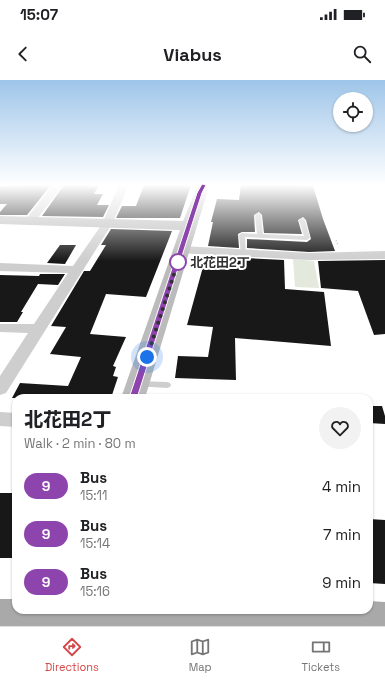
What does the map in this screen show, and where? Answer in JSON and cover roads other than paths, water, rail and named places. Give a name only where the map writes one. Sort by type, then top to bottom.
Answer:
[{"type":"main road","points":[[135,391],[195,210]]},
{"type":"main road","points":[[0,220],[190,226]]},
{"type":"main road","points":[[0,617],[385,620]]},
{"type":"street","points":[[30,221],[38,210]]},
{"type":"street","points":[[0,389],[107,224],[113,210]]},
{"type":"street","points":[[182,250],[301,256],[361,257],[385,255]]},
{"type":"street","points":[[0,267],[76,270]]},
{"type":"street","points":[[0,328],[39,329]]},
{"type":"street","points":[[0,419],[12,420]]},
{"type":"lane","points":[[258,215],[260,236]]},
{"type":"lane","points":[[243,254],[242,236],[307,238],[302,220]]},
{"type":"lane","points":[[135,391],[167,385]]},
{"type":"place","name":"北花田2丁","points":[[178,262]]}]
